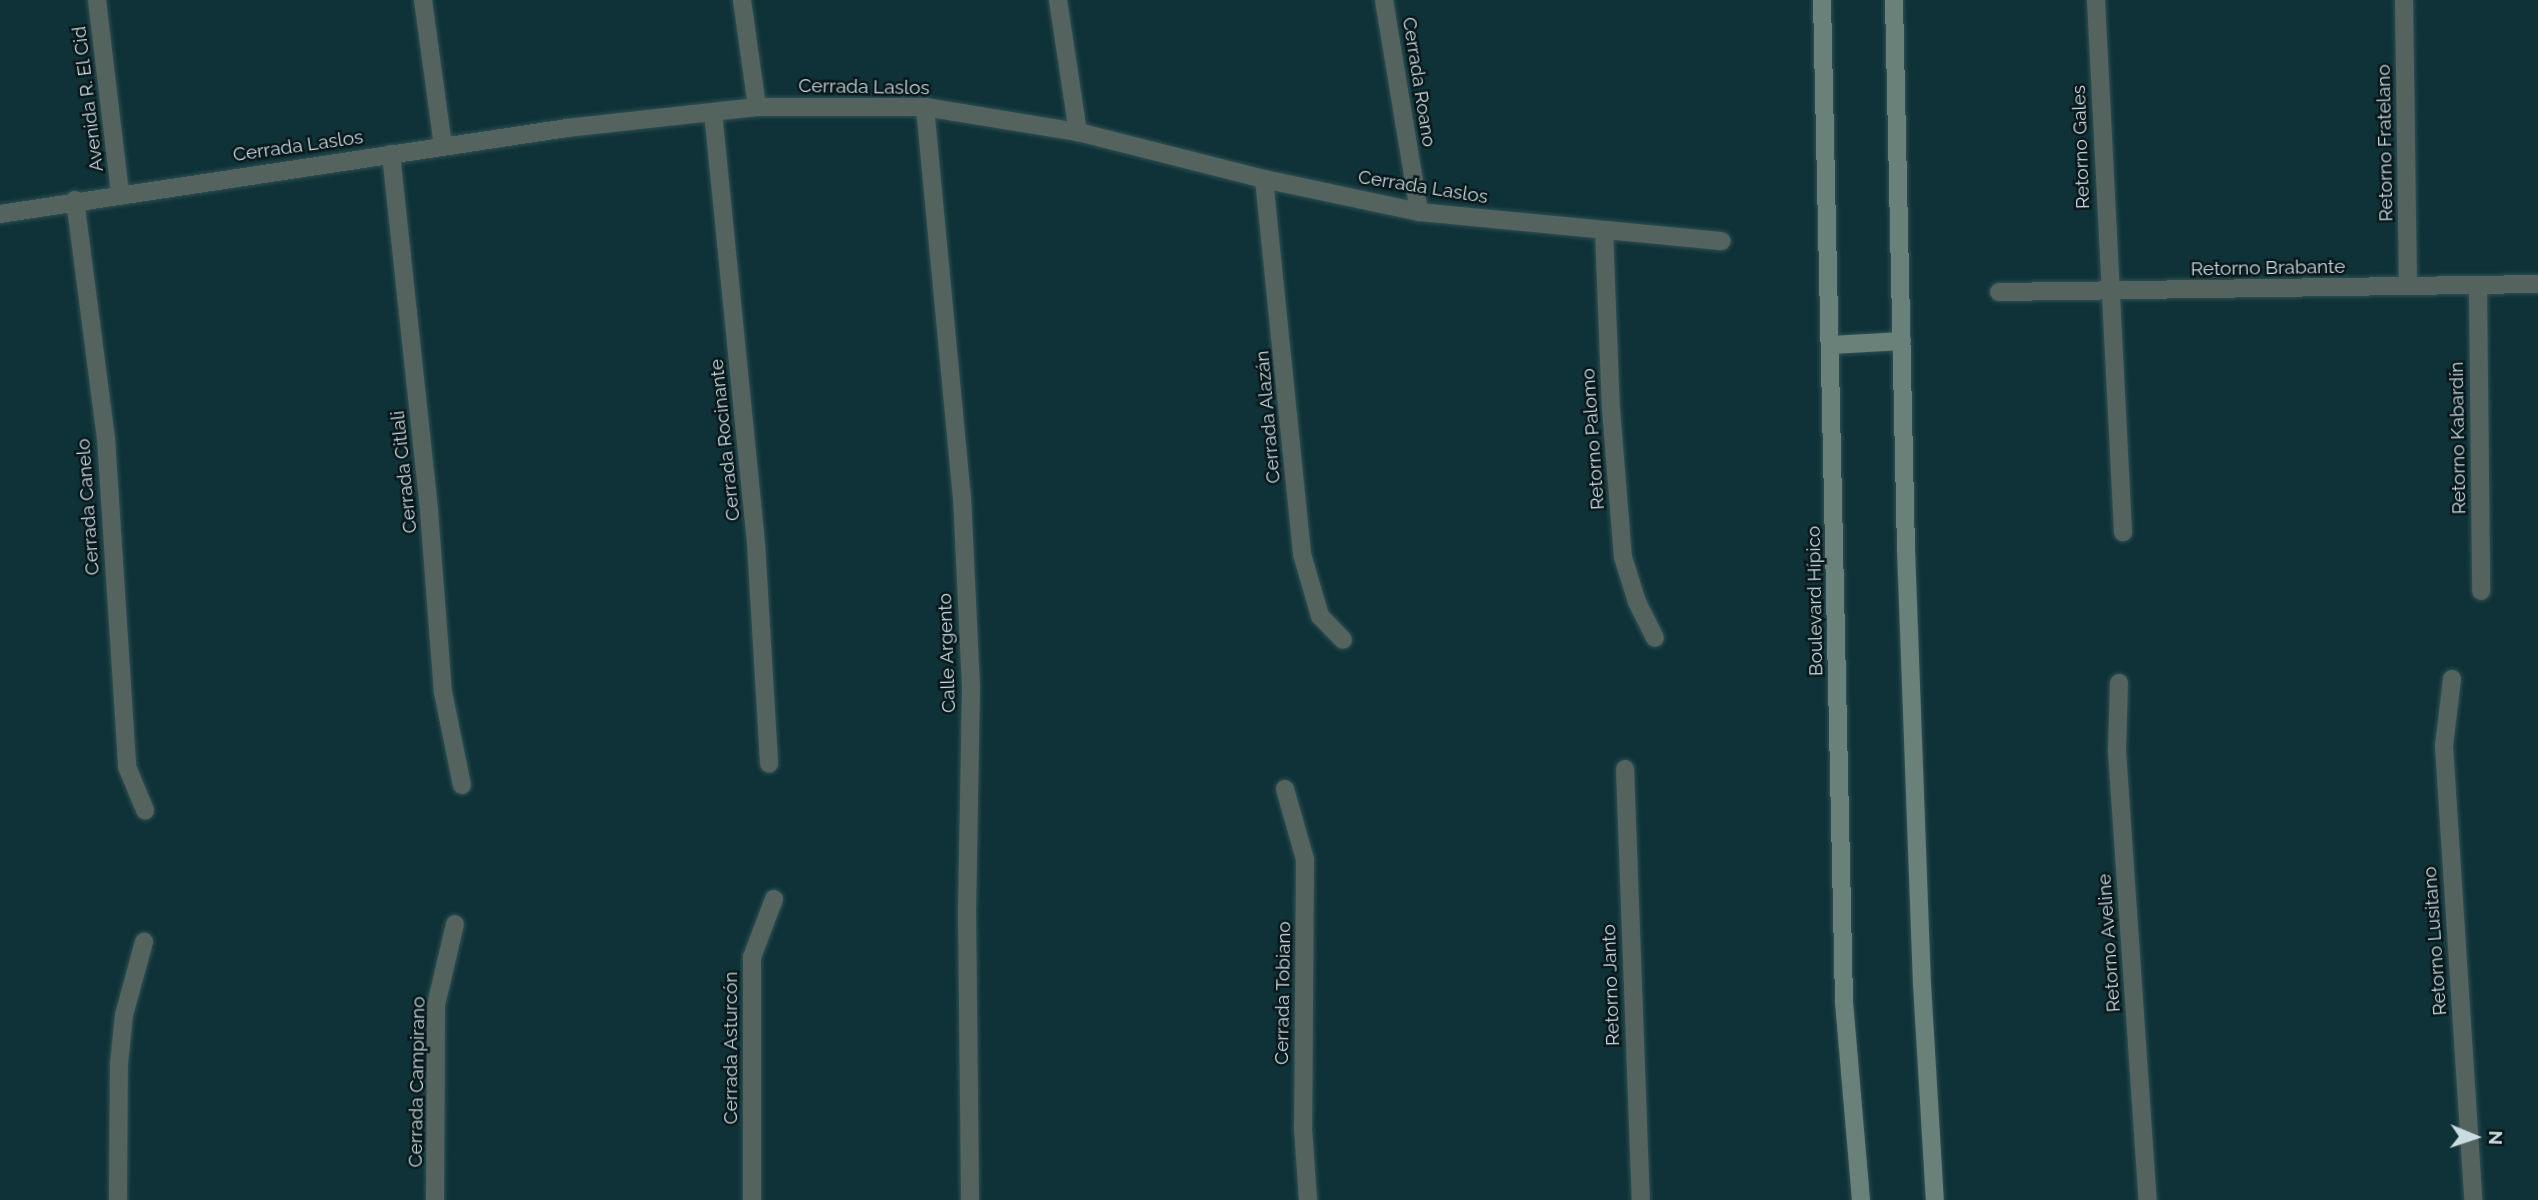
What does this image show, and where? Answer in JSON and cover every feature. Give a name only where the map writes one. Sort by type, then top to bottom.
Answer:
[{"type":"street","name":"Avenida R. El Cid","points":[[97,0],[120,193]]},
{"type":"street","points":[[423,0],[443,146]]},
{"type":"street","points":[[742,0],[757,107]]},
{"type":"street","points":[[1059,0],[1078,132]]},
{"type":"street","name":"Cerrada Roano","points":[[1384,0],[1419,212]]},
{"type":"street","name":"Boulevard Hípico","points":[[1822,0],[1832,345],[1844,1002],[1861,1200]]},
{"type":"street","points":[[1894,0],[1920,929],[1935,1200]]},
{"type":"street","name":"Retorno Gales","points":[[2096,0],[2107,293]]},
{"type":"street","name":"Retorno Fratelano","points":[[2404,0],[2409,286]]},
{"type":"street","name":"Cerrada Laslos","points":[[0,214],[120,193],[443,146],[713,112],[757,107],[925,107],[1078,132],[1264,179],[1419,212],[1722,241]]},
{"type":"street","name":"Calle Argento","points":[[925,107],[962,496],[970,672],[970,1200]]},
{"type":"street","name":"Cerrada Rocinante","points":[[713,112],[756,544],[769,764]]},
{"type":"street","name":"Cerrada Citlali","points":[[391,154],[429,510],[443,692],[462,785]]},
{"type":"street","name":"Cerrada Alazán","points":[[1264,179],[1302,554],[1320,616],[1343,640]]},
{"type":"street","name":"Cerrada Canelo","points":[[75,200],[106,438],[127,767],[145,810]]},
{"type":"street","name":"Retorno Palomo","points":[[1604,230],[1611,409],[1623,557],[1637,602],[1655,638]]},
{"type":"street","name":"Retorno Brabante","points":[[1999,292],[2107,293],[2538,284]]},
{"type":"street","name":"Retorno Kabardín","points":[[2478,285],[2481,591]]},
{"type":"street","points":[[2107,293],[2123,532]]},
{"type":"street","points":[[1832,345],[1902,341]]},
{"type":"street","name":"Retorno Lusitano","points":[[2452,679],[2444,746],[2473,1200]]},
{"type":"street","name":"Retorno Aveline","points":[[2119,683],[2117,751],[2148,1200]]},
{"type":"street","name":"Retorno Janto","points":[[1625,769],[1642,1200]]},
{"type":"street","name":"Cerrada Tobiano","points":[[1285,789],[1306,859],[1303,1128],[1308,1200]]},
{"type":"street","name":"Cerrada Asturcón","points":[[752,1200],[751,968],[774,899]]},
{"type":"street","name":"Cerrada Campirano","points":[[435,1200],[436,1005],[455,924]]},
{"type":"street","points":[[118,1200],[119,1064],[124,1014],[144,942]]}]
